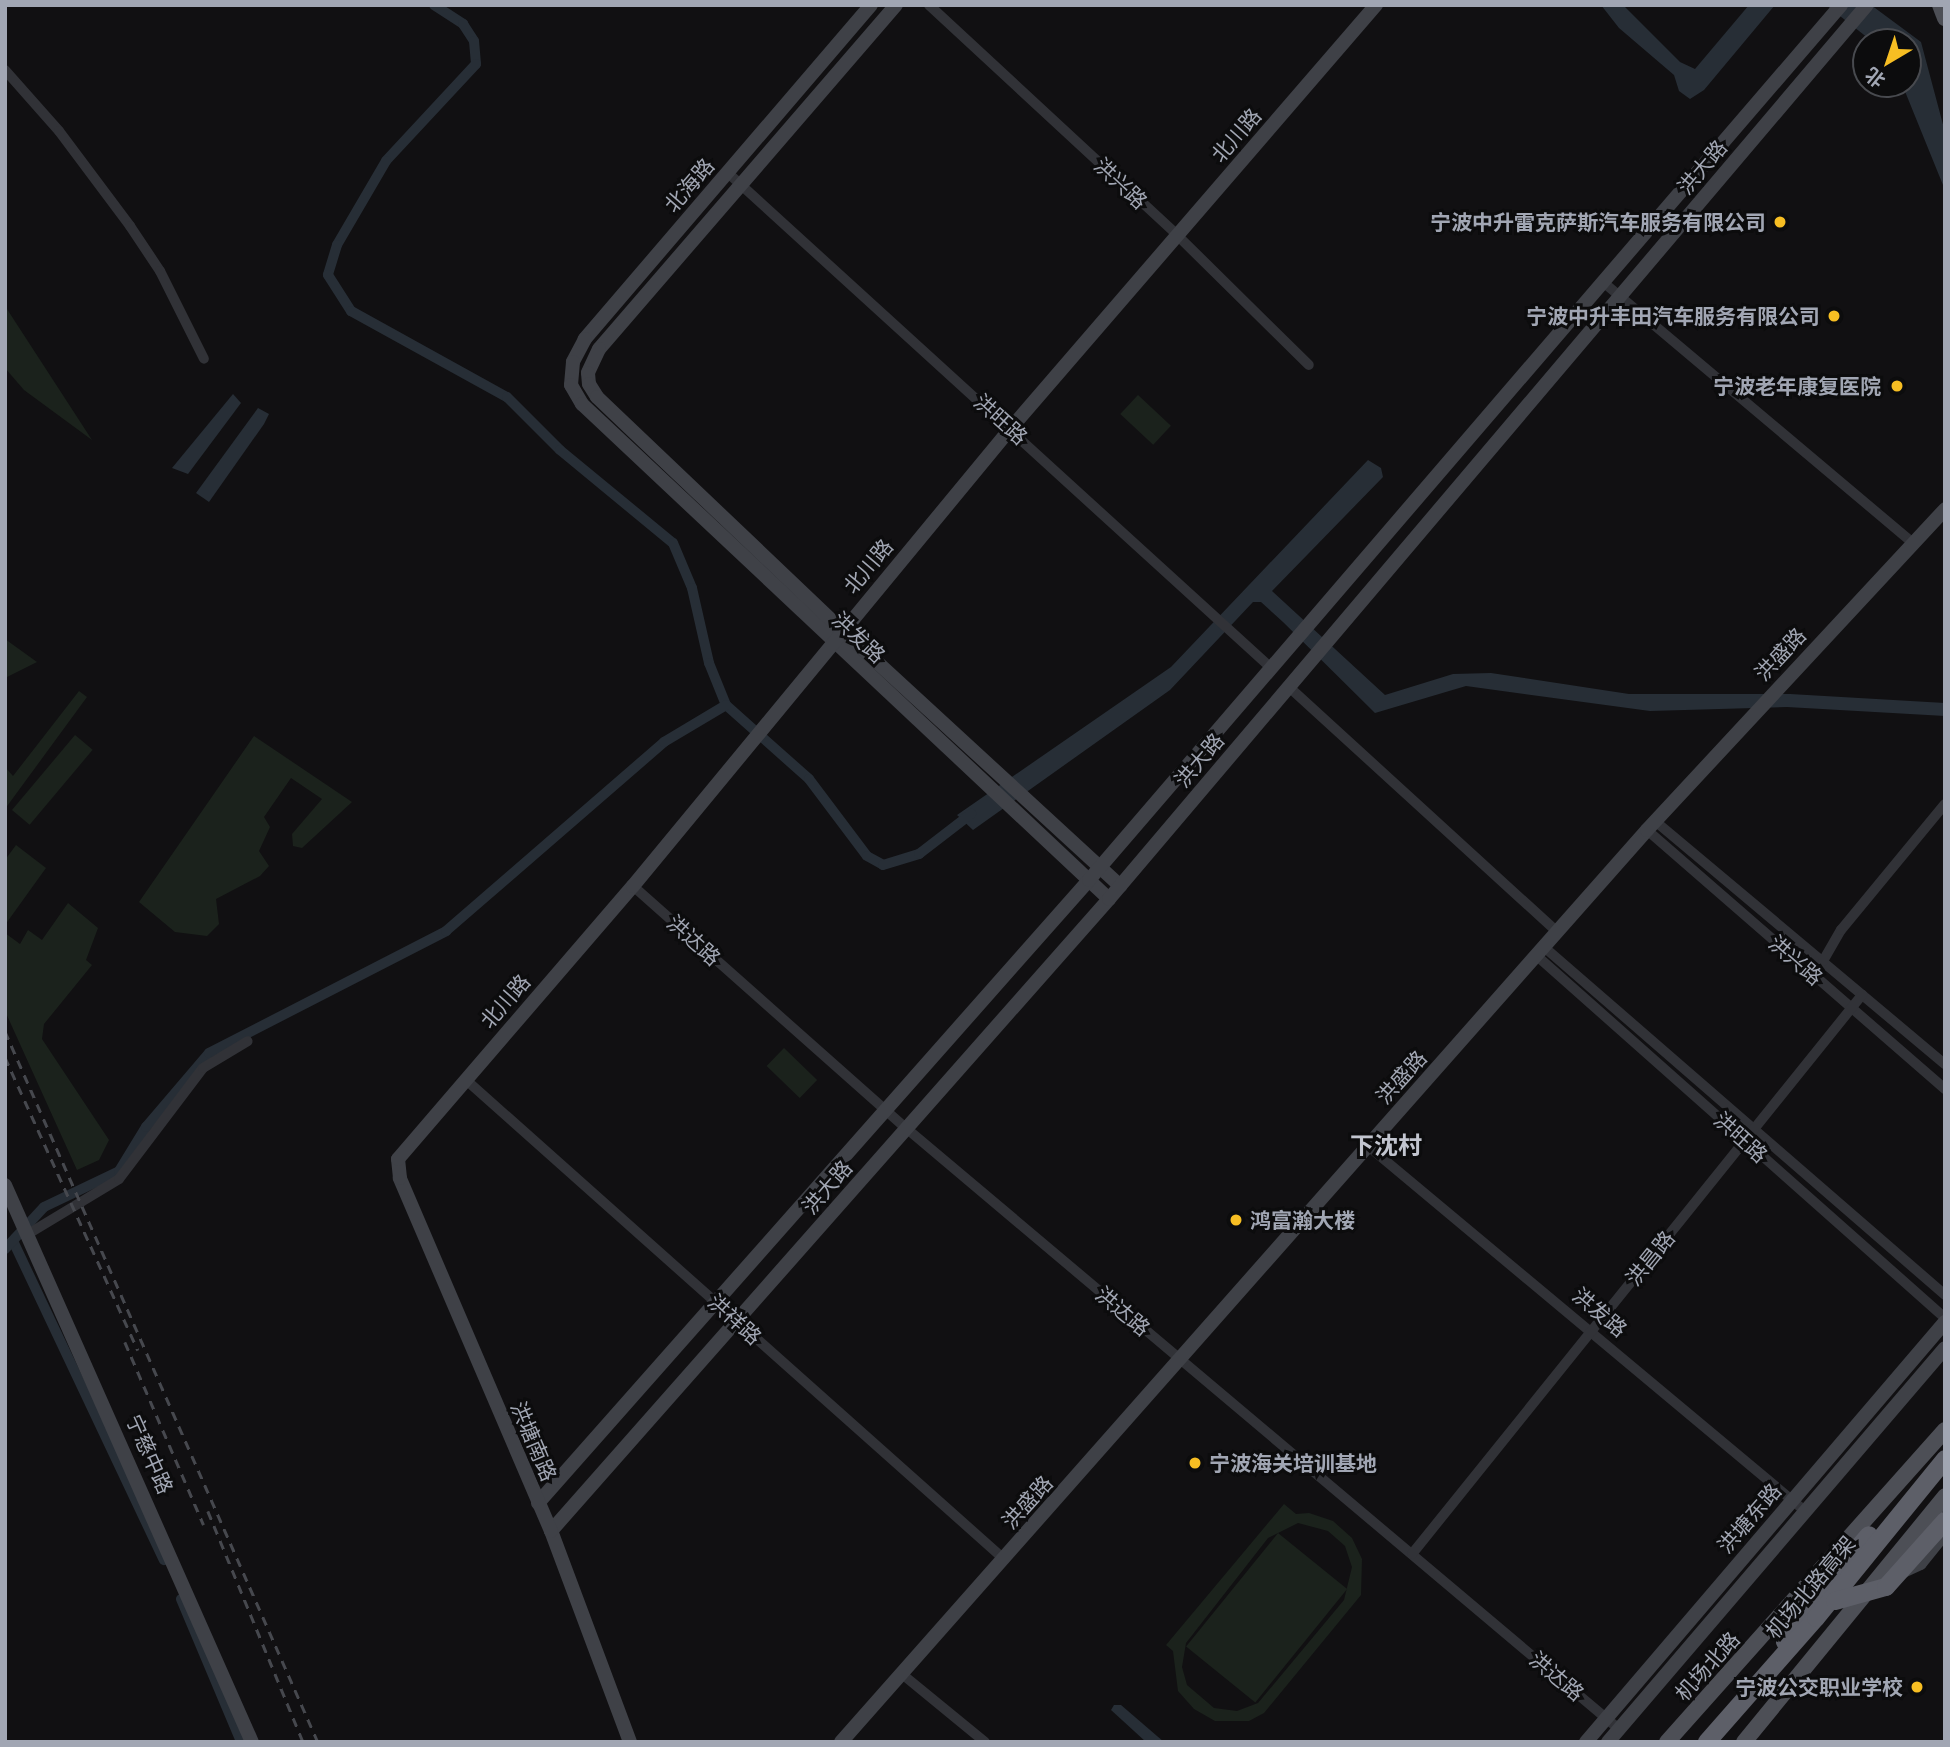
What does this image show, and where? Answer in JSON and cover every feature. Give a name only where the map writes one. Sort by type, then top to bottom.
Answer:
[{"type":"highway","points":[[1768,1672],[1801,1614],[1945,1443]]},
{"type":"highway","name":"机场北路高架","points":[[1707,1742],[1945,1459]]},
{"type":"highway","name":"机场北路高架","points":[[1718,1742],[1945,1468]]},
{"type":"highway","points":[[1835,1601],[1886,1587],[1945,1521]]},
{"type":"main road","name":"北海路","points":[[582,404],[571,384],[577,351],[871,5]]},
{"type":"main road","name":"北海路","points":[[597,397],[588,373],[599,349],[896,5]]},
{"type":"main road","name":"北川路","points":[[398,1159],[633,886],[832,642],[1012,428],[1376,5]]},
{"type":"main road","name":"洪大路","points":[[538,1503],[1089,880],[1841,5]]},
{"type":"main road","name":"洪大路","points":[[551,1531],[1109,899],[1867,5]]},
{"type":"main road","points":[[1940,5],[1945,18]]},
{"type":"main road","name":"洪发路","points":[[597,397],[842,630],[1120,886]]},
{"type":"main road","name":"洪发路","points":[[582,404],[832,642],[1109,899]]},
{"type":"main road","name":"洪盛路","points":[[841,1742],[1651,825],[1945,509]]},
{"type":"main road","name":"洪塘南路","points":[[398,1159],[400,1178],[551,1531],[630,1742]]},
{"type":"main road","name":"宁慈中路","points":[[5,1185],[252,1742]]},
{"type":"main road","name":"洪塘东路","points":[[1586,1742],[1945,1320]]},
{"type":"main road","name":"洪塘东路","points":[[1608,1742],[1945,1348]]},
{"type":"main road","name":"机场北路","points":[[1667,1742],[1945,1430]]},
{"type":"main road","points":[[1744,1742],[1945,1496]]},
{"type":"main road","points":[[1869,1589],[1920,1563],[1945,1533]]},
{"type":"street","name":"洪兴路","points":[[929,5],[1177,235],[1309,365]]},
{"type":"street","points":[[5,70],[59,131],[130,226],[160,271],[204,359]]},
{"type":"street","name":"洪旺路","points":[[728,173],[1012,428],[1271,668]]},
{"type":"street","points":[[1603,282],[1913,543]]},
{"type":"street","points":[[1289,687],[1557,932]]},
{"type":"street","points":[[1823,961],[1841,930],[1945,804]]},
{"type":"street","name":"洪兴路","points":[[1651,825],[1823,961],[1945,1064]]},
{"type":"street","name":"洪兴路","points":[[1651,825],[1945,1089]]},
{"type":"street","name":"洪达路","points":[[633,886],[906,1128],[1619,1729]]},
{"type":"street","name":"洪旺路","points":[[1540,952],[1754,1129],[1945,1295]]},
{"type":"street","name":"洪旺路","points":[[1540,952],[1945,1320]]},
{"type":"street","name":"洪昌路","points":[[1412,1554],[1862,995]]},
{"type":"street","points":[[28,1234],[119,1180],[204,1068],[248,1041]]},
{"type":"street","name":"洪祥路","points":[[465,1079],[1004,1559]]},
{"type":"street","name":"洪发路","points":[[1368,1146],[1805,1511]]},
{"type":"street","points":[[902,1674],[985,1742]]},
{"type":"shaded area","points":[[1601,5],[1623,5],[1680,62],[1695,69],[1749,5],[1775,5],[1704,90],[1690,99],[1679,91],[1674,75],[1619,28]]},
{"type":"shaded area","points":[[1826,5],[1871,5],[1902,28],[1855,28]]},
{"type":"shaded area","points":[[1922,46],[1945,132],[1945,190],[1908,98],[1922,98]]},
{"type":"shaded area","points":[[5,306],[92,440],[24,390],[5,368]]},
{"type":"shaded area","points":[[233,394],[241,403],[188,474],[172,468]]},
{"type":"shaded area","points":[[1138,395],[1171,426],[1153,445],[1120,414]]},
{"type":"shaded area","points":[[258,408],[269,414],[264,424],[209,502],[196,493]]},
{"type":"shaded area","points":[[1368,460],[1381,468],[1383,477],[1272,591],[1385,695],[1453,674],[1491,673],[1629,694],[1790,694],[1945,703],[1945,716],[1787,707],[1650,711],[1466,686],[1375,713],[1283,622],[1261,602],[1253,602],[1170,690],[973,830],[957,815],[1171,667]]},
{"type":"shaded area","points":[[5,639],[37,662],[5,678]]},
{"type":"shaded area","points":[[79,691],[87,697],[5,809],[5,767],[13,776]]},
{"type":"shaded area","points":[[75,735],[93,750],[30,825],[12,810]]},
{"type":"shaded area","points":[[254,736],[352,802],[302,848],[293,846],[292,834],[322,799],[291,778],[264,817],[270,827],[259,851],[269,866],[260,876],[216,899],[219,924],[207,936],[175,932],[139,902]]},
{"type":"shaded area","points":[[16,845],[46,868],[5,925],[5,860]]},
{"type":"shaded area","points":[[68,903],[98,928],[86,960],[92,965],[44,1024],[42,1039],[109,1140],[99,1160],[77,1170],[5,1011],[5,933],[20,944],[28,930],[42,940]]},
{"type":"shaded area","points":[[784,1048],[817,1080],[800,1098],[767,1066]]},
{"type":"shaded area","points":[[1284,1504],[1296,1514],[1309,1513],[1333,1521],[1352,1538],[1362,1559],[1361,1595],[1264,1713],[1249,1721],[1215,1721],[1194,1709],[1178,1691],[1173,1651],[1166,1645]],"holes":[[[1298,1523],[1328,1531],[1345,1546],[1352,1567],[1344,1600],[1258,1703],[1237,1711],[1214,1708],[1187,1685],[1182,1667],[1186,1643],[1268,1538]]]},
{"type":"shaded area","points":[[1278,1533],[1347,1589],[1255,1702],[1186,1646]]},
{"type":"shaded area","points":[[1114,1705],[1121,1705],[1164,1742],[1146,1742],[1111,1710]]},
{"type":"waterway","points":[[434,5],[463,24],[474,41],[476,64],[386,161],[337,245],[328,275],[351,311],[507,397],[560,450],[673,543],[692,588],[709,663],[726,705],[809,779],[867,856],[883,865],[919,854],[971,814]]},
{"type":"waterway","points":[[5,1249],[44,1207],[119,1171],[146,1127],[209,1053],[446,931],[664,742],[726,705]]},
{"type":"waterway","points":[[13,1241],[164,1560]]},
{"type":"waterway","points":[[181,1599],[241,1742]]},
{"type":"railway","points":[[5,1031],[318,1742]]},
{"type":"railway","points":[[5,1057],[138,1350]]},
{"type":"railway","points":[[125,1342],[204,1525]]},
{"type":"railway","points":[[208,1511],[303,1742]]},
{"type":"place","name":"宁波中升雷克萨斯汽车服务有限公司","points":[[1780,222]]},
{"type":"place","name":"宁波中升丰田汽车服务有限公司","points":[[1834,316]]},
{"type":"place","name":"宁波老年康复医院","points":[[1897,386]]},
{"type":"place","name":"鸿富瀚大楼","points":[[1236,1220]]},
{"type":"place","name":"宁波海关培训基地","points":[[1195,1463]]},
{"type":"place","name":"宁波公交职业学校","points":[[1917,1687]]},
{"type":"district","name":"下沈村","points":[[1386,1146]]}]
